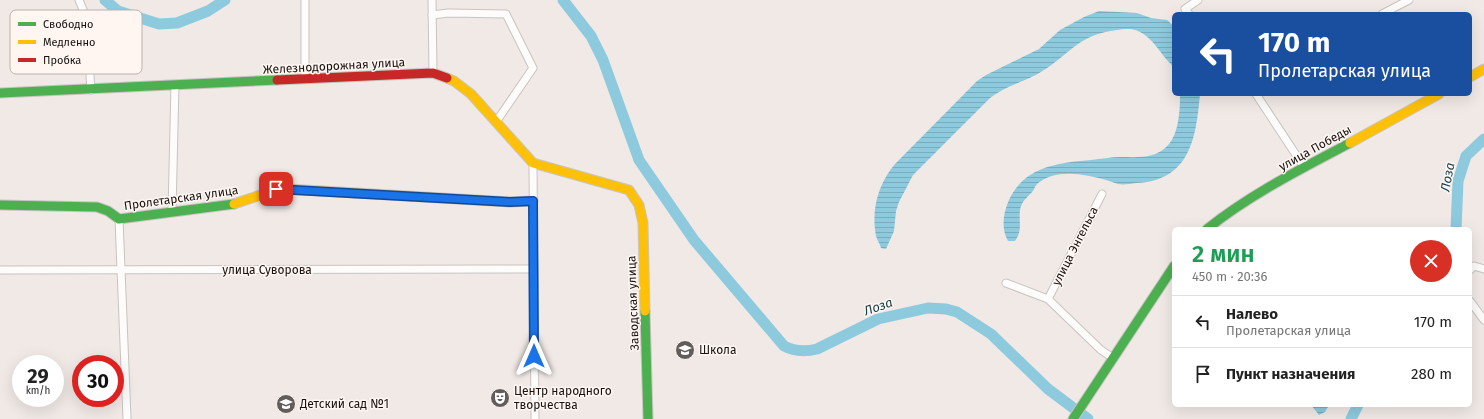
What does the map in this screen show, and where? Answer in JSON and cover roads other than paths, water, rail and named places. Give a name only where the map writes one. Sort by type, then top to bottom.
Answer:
[{"type":"street","points":[[79,0],[83,10]]},
{"type":"street","points":[[304,0],[304,79]]},
{"type":"street","points":[[432,0],[433,73]]},
{"type":"street","points":[[1187,12],[1198,0]]},
{"type":"street","points":[[1386,12],[1409,0]]},
{"type":"street","points":[[432,15],[448,13],[506,14],[533,68],[496,122]]},
{"type":"street","points":[[1472,76],[1484,69]]},
{"type":"street","name":"Железнодорожная улица","points":[[0,93],[91,90],[433,73],[454,81],[471,94],[533,162]]},
{"type":"street","points":[[90,74],[91,90]]},
{"type":"street","points":[[172,211],[175,85]]},
{"type":"street","points":[[1257,96],[1304,167]]},
{"type":"street","name":"улица Победы","points":[[1210,227],[1244,202],[1304,167],[1435,96]]},
{"type":"street","points":[[533,162],[534,419]]},
{"type":"street","name":"Заводская улица","points":[[533,162],[629,190],[636,197],[641,208],[643,223],[648,419]]},
{"type":"street","name":"Пролетарская улица","points":[[0,205],[97,207],[108,211],[119,219],[228,205],[246,200],[267,191],[287,188],[510,202],[533,201]]},
{"type":"street","name":"улица Энгельса","points":[[1048,299],[1102,194]]},
{"type":"street","points":[[119,219],[127,419]]},
{"type":"street","points":[[1472,268],[1477,266],[1484,269]]},
{"type":"street","name":"улица Суворова","points":[[0,270],[121,271],[534,269]]},
{"type":"street","points":[[1073,419],[1172,269]]},
{"type":"street","points":[[1006,283],[1048,299],[1101,350],[1113,358]]},
{"type":"street","points":[[1472,303],[1484,320]]},
{"type":"water","points":[[1099,11],[1137,13],[1151,18],[1167,20],[1172,24],[1172,65],[1149,38],[1138,31],[1133,29],[1125,29],[1104,32],[1094,35],[1077,45],[1044,70],[996,94],[990,98],[913,175],[899,202],[896,211],[894,231],[886,249],[881,248],[876,236],[874,217],[875,207],[884,180],[895,164],[977,81],[986,75],[1039,49],[1060,30]]},
{"type":"water","points":[[1180,96],[1200,96],[1196,126],[1192,141],[1187,154],[1179,166],[1168,174],[1154,180],[1129,184],[1118,184],[1108,180],[1080,174],[1061,174],[1044,179],[1037,184],[1021,206],[1018,237],[1015,241],[1008,241],[1004,231],[1005,210],[1016,189],[1033,173],[1044,168],[1067,163],[1114,157],[1144,157],[1160,152],[1170,143],[1176,131],[1180,108]]},
{"type":"water","points":[[1313,407],[1328,407],[1325,412],[1319,415]]},
{"type":"waterway","points":[[105,0],[117,10]]},
{"type":"waterway","points":[[142,19],[159,24],[177,23],[208,11],[225,0]]},
{"type":"waterway","name":"Лоза","points":[[563,0],[591,36],[603,60],[639,160],[694,240],[784,346],[800,351],[817,349],[878,319],[928,308],[946,309],[957,312],[991,334],[1048,389],[1088,419]]},
{"type":"waterway","name":"Лоза","points":[[1456,227],[1458,181],[1466,156],[1484,139]]},
{"type":"waterway","name":"Лоза","points":[[1351,419],[1357,407]]},
{"type":"place","name":"Школа","points":[[685,350]]},
{"type":"place","name":"Центр народного творчества","points":[[500,398]]},
{"type":"place","name":"Детский сад №1","points":[[286,404]]}]
